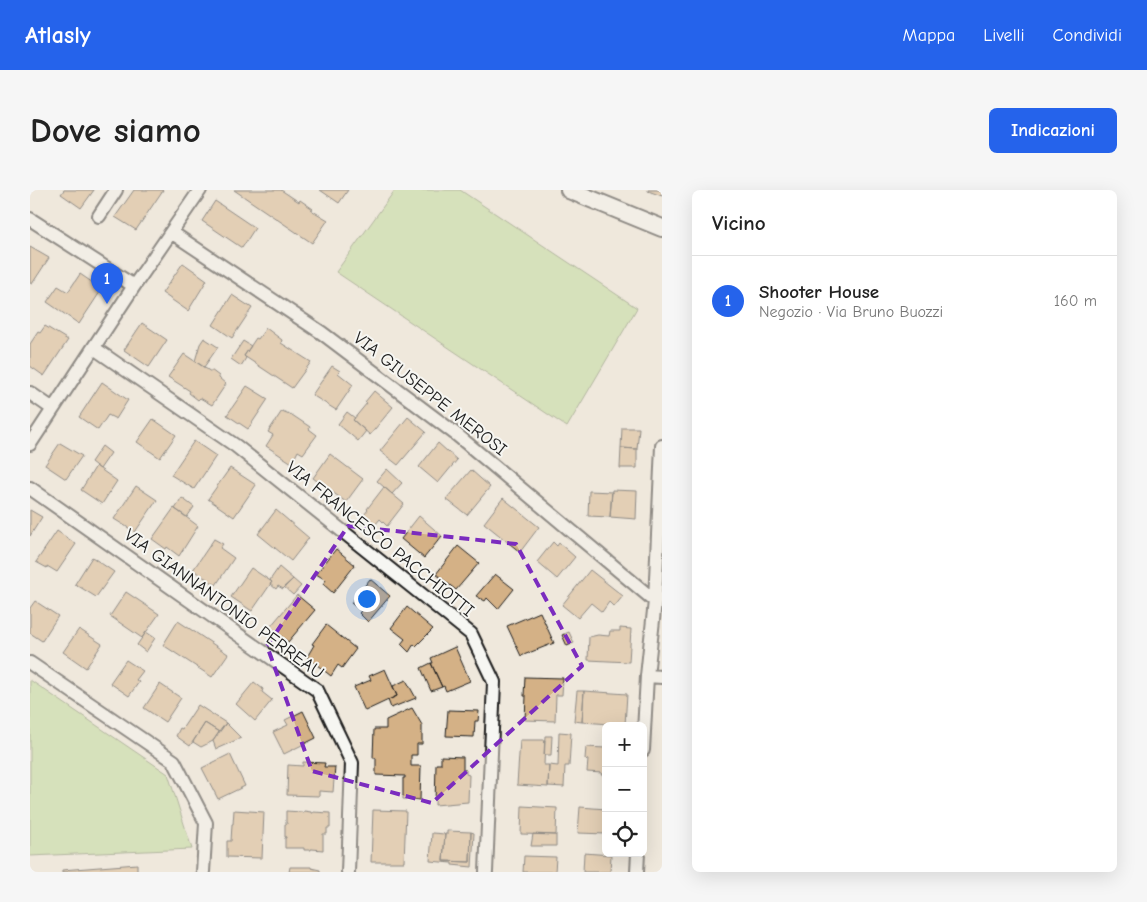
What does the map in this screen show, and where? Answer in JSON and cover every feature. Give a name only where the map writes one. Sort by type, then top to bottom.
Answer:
[{"type":"street","points":[[99,216],[116,190]]},
{"type":"street","points":[[30,444],[200,190]]},
{"type":"street","points":[[569,190],[662,228]]},
{"type":"street","points":[[30,219],[134,286]]},
{"type":"street","name":"VIA GIUSEPPE MEROSI","points":[[171,232],[322,333],[457,435],[655,601]]},
{"type":"street","name":"VIA FRANCESCO PACCHIOTTI","points":[[94,348],[236,446],[471,634],[494,682],[486,872]]},
{"type":"street","points":[[30,394],[53,409]]},
{"type":"street","points":[[645,722],[655,601],[662,446]]},
{"type":"street","name":"VIA GIANNANTONIO PERREAU","points":[[30,488],[317,690],[352,763],[348,872]]},
{"type":"street","points":[[30,663],[174,761],[206,822],[202,872]]},
{"type":"street","points":[[647,676],[662,677]]},
{"type":"street","points":[[637,872],[638,857]]},
{"type":"highlighted area","points":[[348,526],[516,544],[582,666],[432,803],[312,771],[267,646]]},
{"type":"green space","points":[[395,190],[460,190],[637,308],[567,427],[336,272]]},
{"type":"green space","points":[[30,680],[168,774],[192,849],[30,856]]},
{"type":"building","points":[[64,190],[94,190],[81,208],[61,194]]},
{"type":"building","points":[[134,190],[163,190],[136,230],[115,217]]},
{"type":"building","points":[[234,190],[281,190],[299,202],[300,200],[313,209],[311,210],[328,220],[312,243]]},
{"type":"building","points":[[320,190],[348,190],[339,203]]},
{"type":"building","points":[[662,190],[662,196],[648,191]]},
{"type":"building","points":[[215,201],[255,228],[242,248],[202,221]]},
{"type":"building","points":[[30,247],[49,258],[32,284],[30,283]]},
{"type":"building","points":[[183,263],[207,280],[188,311],[162,293]]},
{"type":"building","points":[[80,274],[102,289],[79,324],[47,302],[58,286],[68,292]]},
{"type":"building","points":[[232,295],[252,308],[232,338],[213,325]]},
{"type":"building","points":[[142,323],[167,340],[149,367],[124,350]]},
{"type":"building","points":[[45,326],[68,340],[44,376],[30,366],[30,344],[38,332],[40,333]]},
{"type":"building","points":[[266,328],[282,340],[281,343],[311,362],[292,388],[244,356],[256,338],[258,339]]},
{"type":"building","points":[[204,338],[218,347],[204,367],[195,361],[200,344]]},
{"type":"building","points":[[243,341],[251,346],[244,356],[246,358],[241,366],[231,359]]},
{"type":"building","points":[[184,354],[211,372],[211,370],[226,384],[212,405],[200,398],[198,400],[189,393],[190,391],[168,377]]},
{"type":"building","points":[[332,366],[340,371],[338,373],[353,385],[336,410],[312,395]]},
{"type":"building","points":[[102,382],[128,400],[116,419],[108,415],[98,430],[79,417]]},
{"type":"building","points":[[247,386],[268,399],[248,429],[227,415]]},
{"type":"building","points":[[374,391],[393,407],[370,435],[353,420]]},
{"type":"building","points":[[282,411],[310,427],[309,429],[317,435],[303,454],[298,451],[292,463],[266,446],[273,435],[268,432]]},
{"type":"building","points":[[347,412],[366,431],[358,441],[338,424]]},
{"type":"building","points":[[408,417],[426,432],[398,465],[380,451]]},
{"type":"building","points":[[153,419],[176,435],[160,458],[137,442]]},
{"type":"building","points":[[622,428],[639,428],[637,449],[621,448]]},
{"type":"building","points":[[194,441],[216,456],[194,489],[171,475]]},
{"type":"building","points":[[60,443],[82,456],[66,479],[45,465]]},
{"type":"building","points":[[438,443],[457,460],[438,483],[419,467]]},
{"type":"building","points":[[102,446],[111,453],[100,469],[91,462]]},
{"type":"building","points":[[621,448],[637,449],[637,468],[620,468]]},
{"type":"building","points":[[330,454],[363,479],[346,502],[313,478]]},
{"type":"building","points":[[96,466],[117,481],[102,504],[81,490]]},
{"type":"building","points":[[230,468],[256,485],[234,517],[208,499]]},
{"type":"building","points":[[387,469],[402,483],[392,494],[377,481]]},
{"type":"building","points":[[471,470],[490,487],[467,515],[446,499]]},
{"type":"building","points":[[136,486],[157,500],[135,532],[114,519]]},
{"type":"building","points":[[384,487],[404,504],[387,526],[380,519],[375,525],[363,516]]},
{"type":"building","points":[[612,490],[637,491],[636,519],[610,517]]},
{"type":"building","points":[[589,491],[612,492],[610,517],[588,516]]},
{"type":"building","points":[[182,498],[194,507],[187,517],[175,509]]},
{"type":"building","points":[[503,498],[539,527],[520,552],[484,523]]},
{"type":"building","points":[[174,508],[198,526],[179,556],[152,539]]},
{"type":"building","points":[[30,510],[42,517],[30,536]]},
{"type":"building","points":[[276,510],[309,538],[291,561],[258,534]]},
{"type":"building","points":[[419,516],[442,536],[424,558],[401,539]]},
{"type":"building","points":[[57,531],[76,544],[57,572],[36,562]]},
{"type":"building","points":[[214,539],[223,544],[220,548],[234,558],[216,585],[193,570]]},
{"type":"building","points":[[553,542],[557,546],[559,543],[575,557],[557,579],[537,562]]},
{"type":"building","points":[[458,546],[479,563],[456,590],[436,574]]},
{"type":"building","points":[[336,549],[355,565],[333,593],[323,584],[326,580],[316,574]]},
{"type":"building","points":[[92,557],[114,572],[96,597],[75,584]]},
{"type":"building","points":[[279,567],[293,579],[283,589],[278,586],[276,589],[270,584],[272,582],[270,580]]},
{"type":"building","points":[[251,568],[272,582],[252,611],[231,597]]},
{"type":"building","points":[[590,570],[623,596],[614,607],[609,602],[602,612],[591,603],[578,618],[562,605]]},
{"type":"building","points":[[495,574],[514,589],[498,609],[487,598],[485,601],[476,596]]},
{"type":"building","points":[[293,579],[301,586],[293,595],[284,587]]},
{"type":"building","points":[[370,579],[390,596],[368,622],[359,613],[361,611],[351,603]]},
{"type":"building","points":[[126,592],[159,614],[142,638],[110,616]]},
{"type":"building","points":[[297,595],[315,610],[288,642],[270,627]]},
{"type":"building","points":[[35,601],[58,616],[42,641],[30,633],[30,608]]},
{"type":"building","points":[[407,607],[433,629],[416,646],[414,644],[409,652],[401,644],[405,639],[391,628]]},
{"type":"building","points":[[540,612],[554,643],[521,656],[507,626]]},
{"type":"building","points":[[178,621],[228,654],[212,677],[163,645]]},
{"type":"building","points":[[326,625],[356,649],[342,668],[338,665],[331,676],[307,657],[314,645],[312,644]]},
{"type":"building","points":[[620,628],[631,629],[629,662],[588,660],[589,637],[598,635],[609,636],[610,631],[620,631]]},
{"type":"building","points":[[79,629],[102,644],[86,668],[63,652]]},
{"type":"building","points":[[146,632],[155,638],[146,652],[137,645]]},
{"type":"building","points":[[569,632],[574,643],[567,646],[562,635]]},
{"type":"building","points":[[455,647],[470,681],[446,691],[444,686],[442,687],[431,663],[433,663],[431,658]]},
{"type":"building","points":[[126,660],[143,671],[136,680],[139,682],[129,696],[110,683]]},
{"type":"building","points":[[431,663],[442,687],[431,691],[421,668]]},
{"type":"building","points":[[385,669],[397,696],[365,711],[354,687],[371,680],[369,676]]},
{"type":"building","points":[[525,677],[563,678],[562,695],[556,695],[555,721],[525,720]]},
{"type":"building","points":[[406,680],[416,698],[391,708],[388,700],[397,696],[393,686]]},
{"type":"building","points":[[254,682],[272,700],[255,721],[236,704]]},
{"type":"building","points":[[160,684],[181,698],[165,722],[144,708]]},
{"type":"building","points":[[577,691],[584,691],[582,722],[574,721]]},
{"type":"building","points":[[584,691],[627,694],[625,722],[582,722]]},
{"type":"building","points":[[198,705],[226,723],[219,732],[205,723],[190,746],[176,736]]},
{"type":"building","points":[[412,708],[422,725],[422,744],[417,744],[417,755],[411,755],[411,766],[421,766],[420,800],[403,799],[403,778],[405,776],[376,775],[376,758],[373,758],[374,729],[386,729],[386,720]]},
{"type":"building","points":[[448,710],[479,711],[478,721],[475,721],[474,737],[446,736]]},
{"type":"building","points":[[303,711],[316,738],[284,754],[273,732],[288,725],[285,720]]},
{"type":"building","points":[[205,723],[219,732],[213,741],[201,747],[193,742]]},
{"type":"building","points":[[226,723],[241,738],[216,749],[213,741]]},
{"type":"building","points":[[559,732],[571,733],[569,766],[565,766],[564,787],[548,786],[549,765],[558,766]]},
{"type":"building","points":[[545,736],[552,736],[551,755],[544,755]]},
{"type":"building","points":[[520,740],[545,740],[544,765],[549,765],[548,787],[517,785]]},
{"type":"building","points":[[586,747],[602,748],[602,773],[587,772]]},
{"type":"building","points":[[230,754],[245,786],[218,799],[202,768]]},
{"type":"building","points":[[441,756],[463,757],[463,770],[466,770],[466,774],[469,775],[468,802],[435,805],[436,764],[441,764]]},
{"type":"building","points":[[303,762],[325,763],[324,767],[335,767],[333,792],[319,791],[319,796],[287,795],[288,765],[303,766]]},
{"type":"building","points":[[522,806],[557,808],[556,835],[521,834]]},
{"type":"building","points":[[580,807],[602,809],[602,834],[578,833]]},
{"type":"building","points":[[234,810],[264,812],[262,858],[227,857],[227,841],[231,841]]},
{"type":"building","points":[[373,810],[406,811],[404,862],[371,862]]},
{"type":"building","points":[[286,811],[330,813],[330,828],[327,828],[327,834],[323,834],[323,850],[285,848]]},
{"type":"building","points":[[447,831],[471,832],[470,862],[443,861],[445,834],[447,834]]},
{"type":"building","points":[[471,832],[474,833],[472,867],[430,861],[432,833],[445,834],[443,861],[470,862]]},
{"type":"building","points":[[533,834],[556,835],[556,846],[531,846]]},
{"type":"building","points":[[584,853],[611,857],[610,872],[583,872]]},
{"type":"building","points":[[524,856],[556,857],[555,872],[523,872]]},
{"type":"building","points":[[137,864],[137,872],[62,872],[62,870]]},
{"type":"building","points":[[290,867],[311,867],[320,870],[320,872],[289,872]]},
{"type":"place","name":"Shooter House","points":[[107,304]]}]
